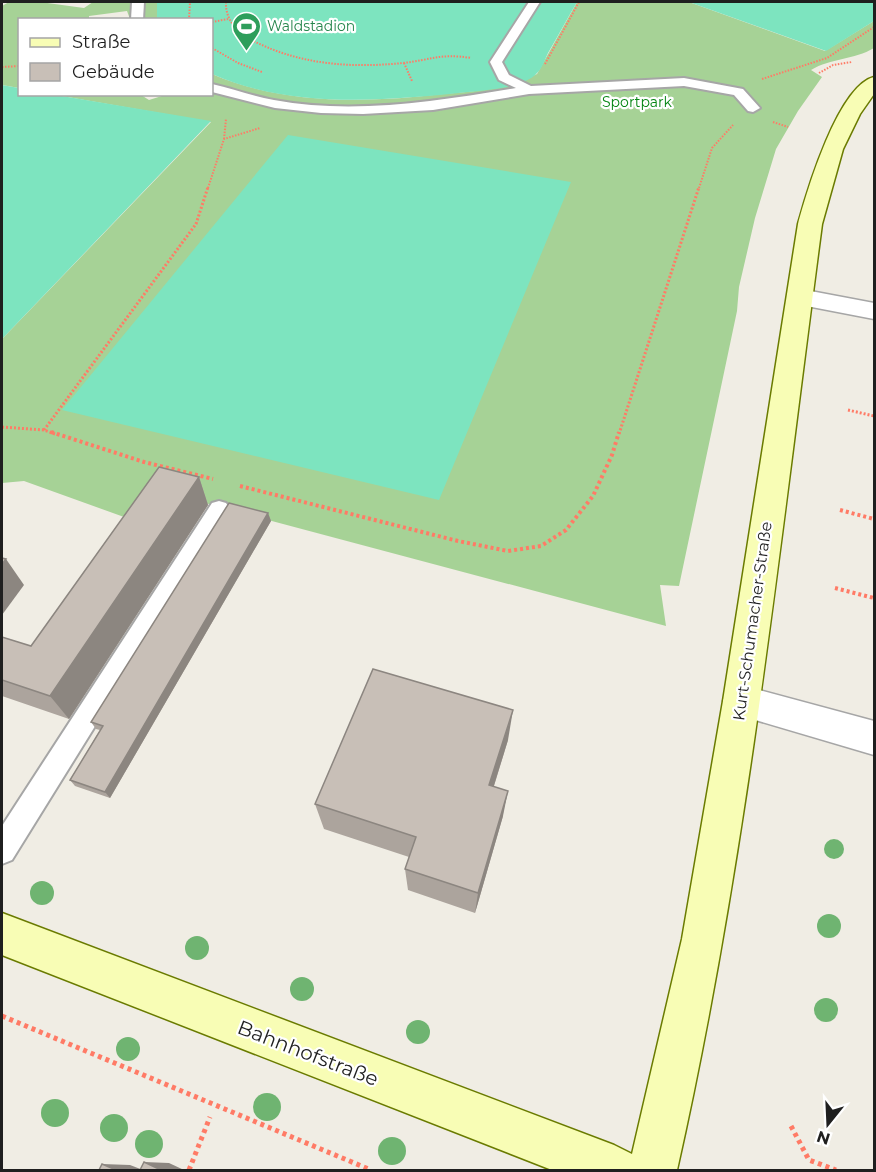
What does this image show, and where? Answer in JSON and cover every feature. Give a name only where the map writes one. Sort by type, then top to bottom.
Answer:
[{"type":"street","name":"Kurt-Schumacher-Straße","points":[[653,1170],[703,939],[741,701],[813,208],[828,157],[867,72]]},
{"type":"street","points":[[800,297],[874,311]]},
{"type":"street","points":[[741,701],[874,738]]},
{"type":"street","name":"Bahnhofstraße","points":[[2,934],[614,1170]]},
{"type":"lane","points":[[136,18],[138,2]]},
{"type":"lane","points":[[529,90],[504,77],[496,62],[534,2]]},
{"type":"lane","points":[[213,88],[257,101],[321,109],[375,110],[425,107],[529,90],[659,81],[700,84],[746,100]]},
{"type":"lane","points":[[417,93],[425,107]]},
{"type":"lane","points":[[2,850],[219,509]]},
{"type":"path","points":[[189,18],[190,2]]},
{"type":"path","points":[[226,2],[228,19],[244,37],[274,52],[311,61],[351,65],[404,63],[447,55],[496,62]]},
{"type":"path","points":[[529,90],[579,2]]},
{"type":"path","points":[[213,22],[228,19]]},
{"type":"path","points":[[234,484],[459,541],[508,551],[541,546],[566,530],[593,496],[612,455],[712,148],[733,125],[746,100],[767,76],[810,65],[827,58],[874,27]]},
{"type":"path","points":[[213,49],[238,63],[272,74]]},
{"type":"path","points":[[404,63],[411,80]]},
{"type":"path","points":[[819,73],[833,65],[867,72]]},
{"type":"path","points":[[2,67],[18,66]]},
{"type":"path","points":[[44,430],[196,224],[224,139],[321,109]]},
{"type":"path","points":[[848,410],[874,416]]},
{"type":"path","points":[[2,427],[44,430],[144,462],[223,482]]},
{"type":"path","points":[[840,510],[874,519]]},
{"type":"path","points":[[835,588],[874,598]]},
{"type":"path","points":[[2,1016],[371,1170]]},
{"type":"path","points":[[189,1170],[210,1117]]},
{"type":"path","points":[[791,1126],[809,1160],[836,1170]]},
{"type":"green space","points":[[9,2],[40,2],[84,8],[93,2],[157,2],[157,18],[130,18],[127,11],[89,16],[89,18],[18,18],[18,88],[2,85],[2,6]]},
{"type":"green space","points":[[157,2],[577,2],[540,69],[531,78],[514,85],[494,89],[403,98],[338,100],[274,93],[242,85],[213,74],[213,18],[157,18]]},
{"type":"green space","name":"Sportpark","points":[[577,2],[689,2],[825,51],[874,21],[874,48],[811,70],[822,77],[798,111],[776,149],[755,218],[739,287],[737,311],[679,586],[660,585],[666,626],[171,494],[149,526],[24,481],[2,483],[2,339],[211,122],[62,96],[143,96],[149,100],[162,96],[213,96],[213,74],[239,84],[296,96],[355,100],[385,99],[467,92],[514,83],[537,74]]},
{"type":"green space","points":[[689,2],[874,2],[874,21],[826,51]]},
{"type":"green space","points":[[2,85],[18,88],[18,96],[62,96],[211,121],[2,339]]},
{"type":"green space","points":[[288,135],[571,182],[439,500],[62,410]]},
{"type":"building","points":[[159,467],[199,477],[50,696],[2,680],[2,637],[31,646]]},
{"type":"building","points":[[229,503],[268,513],[105,792],[70,780],[103,726],[91,722]]},
{"type":"building","points":[[373,669],[513,710],[489,785],[508,791],[478,893],[405,869],[416,837],[315,804]]},
{"type":"building","points":[[144,1162],[161,1170],[140,1170]]},
{"type":"building","points":[[102,1164],[116,1170],[99,1170]]},
{"type":"place","name":"Waldstadion","points":[[246,52]]}]
